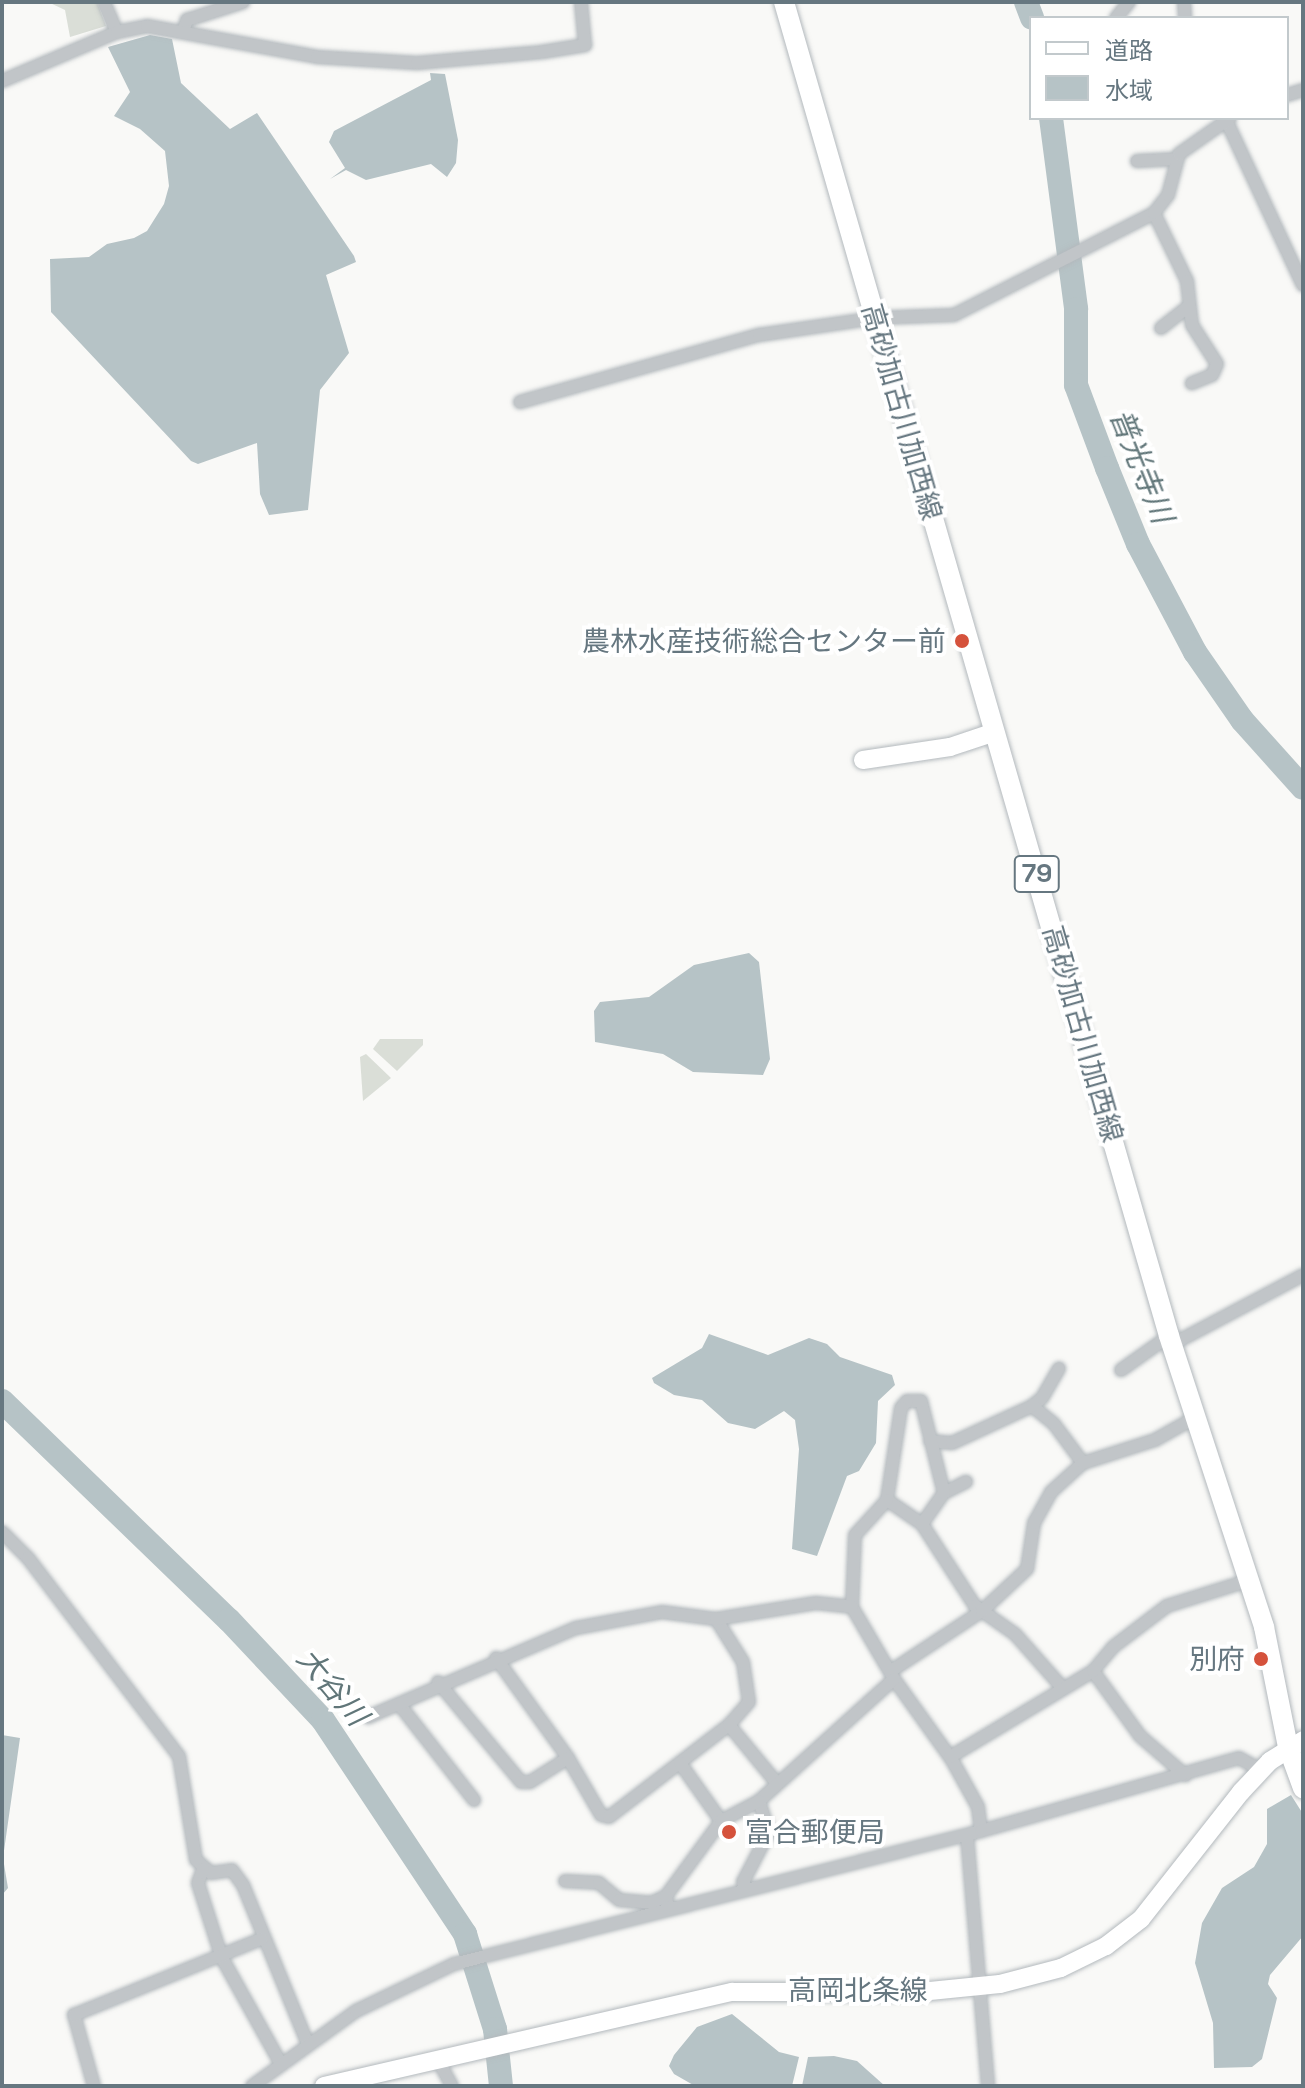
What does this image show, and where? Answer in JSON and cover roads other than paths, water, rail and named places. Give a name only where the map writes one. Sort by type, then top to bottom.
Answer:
[{"type":"main road","name":"高砂加古川加西線","points":[[784,2],[1170,1341],[1250,1580],[1296,1743],[1303,1788]]},
{"type":"main road","points":[[863,760],[950,747],[995,732]]},
{"type":"main road","name":"高岡北条線","points":[[324,2086],[510,2040],[732,1992],[981,1987],[1061,1968],[1124,1934],[1173,1885],[1261,1770],[1296,1743]]},
{"type":"street","points":[[104,2],[117,32]]},
{"type":"street","points":[[183,32],[187,20],[243,2]]},
{"type":"street","points":[[2,66],[5,80],[117,32],[147,26],[317,57],[417,63],[585,45],[581,2]]},
{"type":"street","points":[[520,402],[759,335],[875,318],[954,315],[1091,242],[1154,213],[1168,195],[1177,159],[1220,120],[1296,261],[1303,285]]},
{"type":"street","points":[[1137,161],[1177,159]]},
{"type":"street","points":[[1154,213],[1187,281],[1192,325],[1217,364],[1212,375],[1192,383]]},
{"type":"street","points":[[1161,328],[1189,306]]},
{"type":"street","points":[[1121,1370],[1170,1341],[1303,1275]]},
{"type":"street","points":[[930,1441],[952,1443],[1032,1406],[1042,1398],[1059,1368]]},
{"type":"street","points":[[944,1493],[921,1401],[907,1401],[901,1408],[887,1500],[855,1535],[852,1607],[892,1675],[950,1757],[978,1807],[981,1831]]},
{"type":"street","points":[[1032,1406],[1054,1424],[1083,1463]]},
{"type":"street","points":[[667,1902],[721,1821],[759,1801],[892,1675],[982,1611],[1027,1569],[1034,1523],[1051,1492],[1083,1463],[1155,1440],[1194,1418]]},
{"type":"street","points":[[922,1524],[944,1493],[966,1482]]},
{"type":"street","points":[[887,1500],[922,1524],[982,1611],[1015,1634],[1061,1686]]},
{"type":"street","points":[[2,1532],[47,1583],[179,1756],[196,1860],[211,1873],[232,1870],[243,1885],[261,1939],[308,2044]]},
{"type":"street","points":[[950,1757],[1008,1725],[1061,1686],[1093,1671],[1113,1647],[1167,1606],[1250,1580]]},
{"type":"street","points":[[368,1717],[438,1682],[576,1628],[662,1612],[716,1619],[816,1603],[852,1607]]},
{"type":"street","points":[[496,1658],[568,1758],[601,1815],[609,1817],[729,1725],[749,1702],[750,1684],[734,1641],[716,1619]]},
{"type":"street","points":[[1093,1671],[1140,1736],[1185,1775]]},
{"type":"street","points":[[438,1682],[521,1782],[530,1782],[568,1758]]},
{"type":"street","points":[[399,1704],[474,1800]]},
{"type":"street","points":[[729,1725],[776,1782]]},
{"type":"street","points":[[252,2086],[356,2011],[433,1971],[667,1902],[746,1888],[967,1835],[1239,1758],[1261,1770]]},
{"type":"street","points":[[680,1763],[721,1821]]},
{"type":"street","points":[[746,1888],[743,1882],[769,1832],[759,1801]]},
{"type":"street","points":[[967,1835],[988,2086]]},
{"type":"street","points":[[203,1869],[198,1883],[222,1958],[281,2064]]},
{"type":"street","points":[[565,1881],[599,1883],[619,1900],[667,1902]]},
{"type":"street","points":[[94,2086],[74,2015],[222,1958],[261,1939]]},
{"type":"street","points":[[437,2058],[452,2086]]},
{"type":"water","points":[[150,35],[172,39],[181,83],[230,129],[257,113],[356,262],[326,275],[349,353],[320,390],[308,510],[269,515],[260,494],[257,443],[198,464],[191,461],[51,312],[50,259],[89,257],[107,244],[134,238],[147,231],[164,204],[169,186],[165,151],[140,129],[114,116],[130,92],[108,47]]},
{"type":"water","points":[[430,73],[445,74],[458,140],[456,163],[447,177],[431,164],[366,180],[346,170],[330,179],[345,168],[329,142],[334,131],[431,80]]},
{"type":"water","points":[[749,953],[759,962],[770,1059],[763,1075],[693,1072],[663,1054],[595,1042],[594,1011],[600,1002],[649,997],[694,965]]},
{"type":"water","points":[[709,1334],[768,1355],[809,1338],[827,1344],[840,1357],[892,1375],[895,1385],[878,1401],[876,1443],[859,1471],[847,1476],[817,1556],[792,1549],[799,1449],[795,1420],[784,1411],[755,1429],[728,1423],[702,1400],[674,1395],[654,1383],[652,1378],[702,1348]]},
{"type":"water","points":[[2,1735],[20,1738],[3,1858],[8,1888],[2,1895]]},
{"type":"water","points":[[1291,1795],[1303,1814],[1303,1936],[1270,1975],[1268,1984],[1277,1998],[1262,2059],[1252,2067],[1214,2068],[1213,2023],[1195,1963],[1202,1923],[1222,1888],[1254,1867],[1267,1844],[1267,1809]]},
{"type":"water","points":[[732,2014],[779,2052],[799,2057],[792,2086],[695,2086],[674,2074],[669,2066],[674,2055],[697,2027]]},
{"type":"water","points":[[834,2056],[857,2061],[885,2086],[802,2086],[808,2057]]},
{"type":"waterway","name":"普光寺川","points":[[1026,2],[1031,16]]},
{"type":"waterway","name":"普光寺川","points":[[1051,120],[1076,309],[1076,385],[1107,468],[1138,544],[1195,652],[1242,720],[1303,788]]},
{"type":"waterway","name":"大谷川","points":[[2,1401],[229,1620],[323,1720],[465,1934],[495,2029],[501,2086]]},
{"type":"place","name":"農林水産技術総合センター前","points":[[962,641]]},
{"type":"place","name":"別府","points":[[1261,1659]]},
{"type":"place","name":"富合郵便局","points":[[729,1832]]}]
